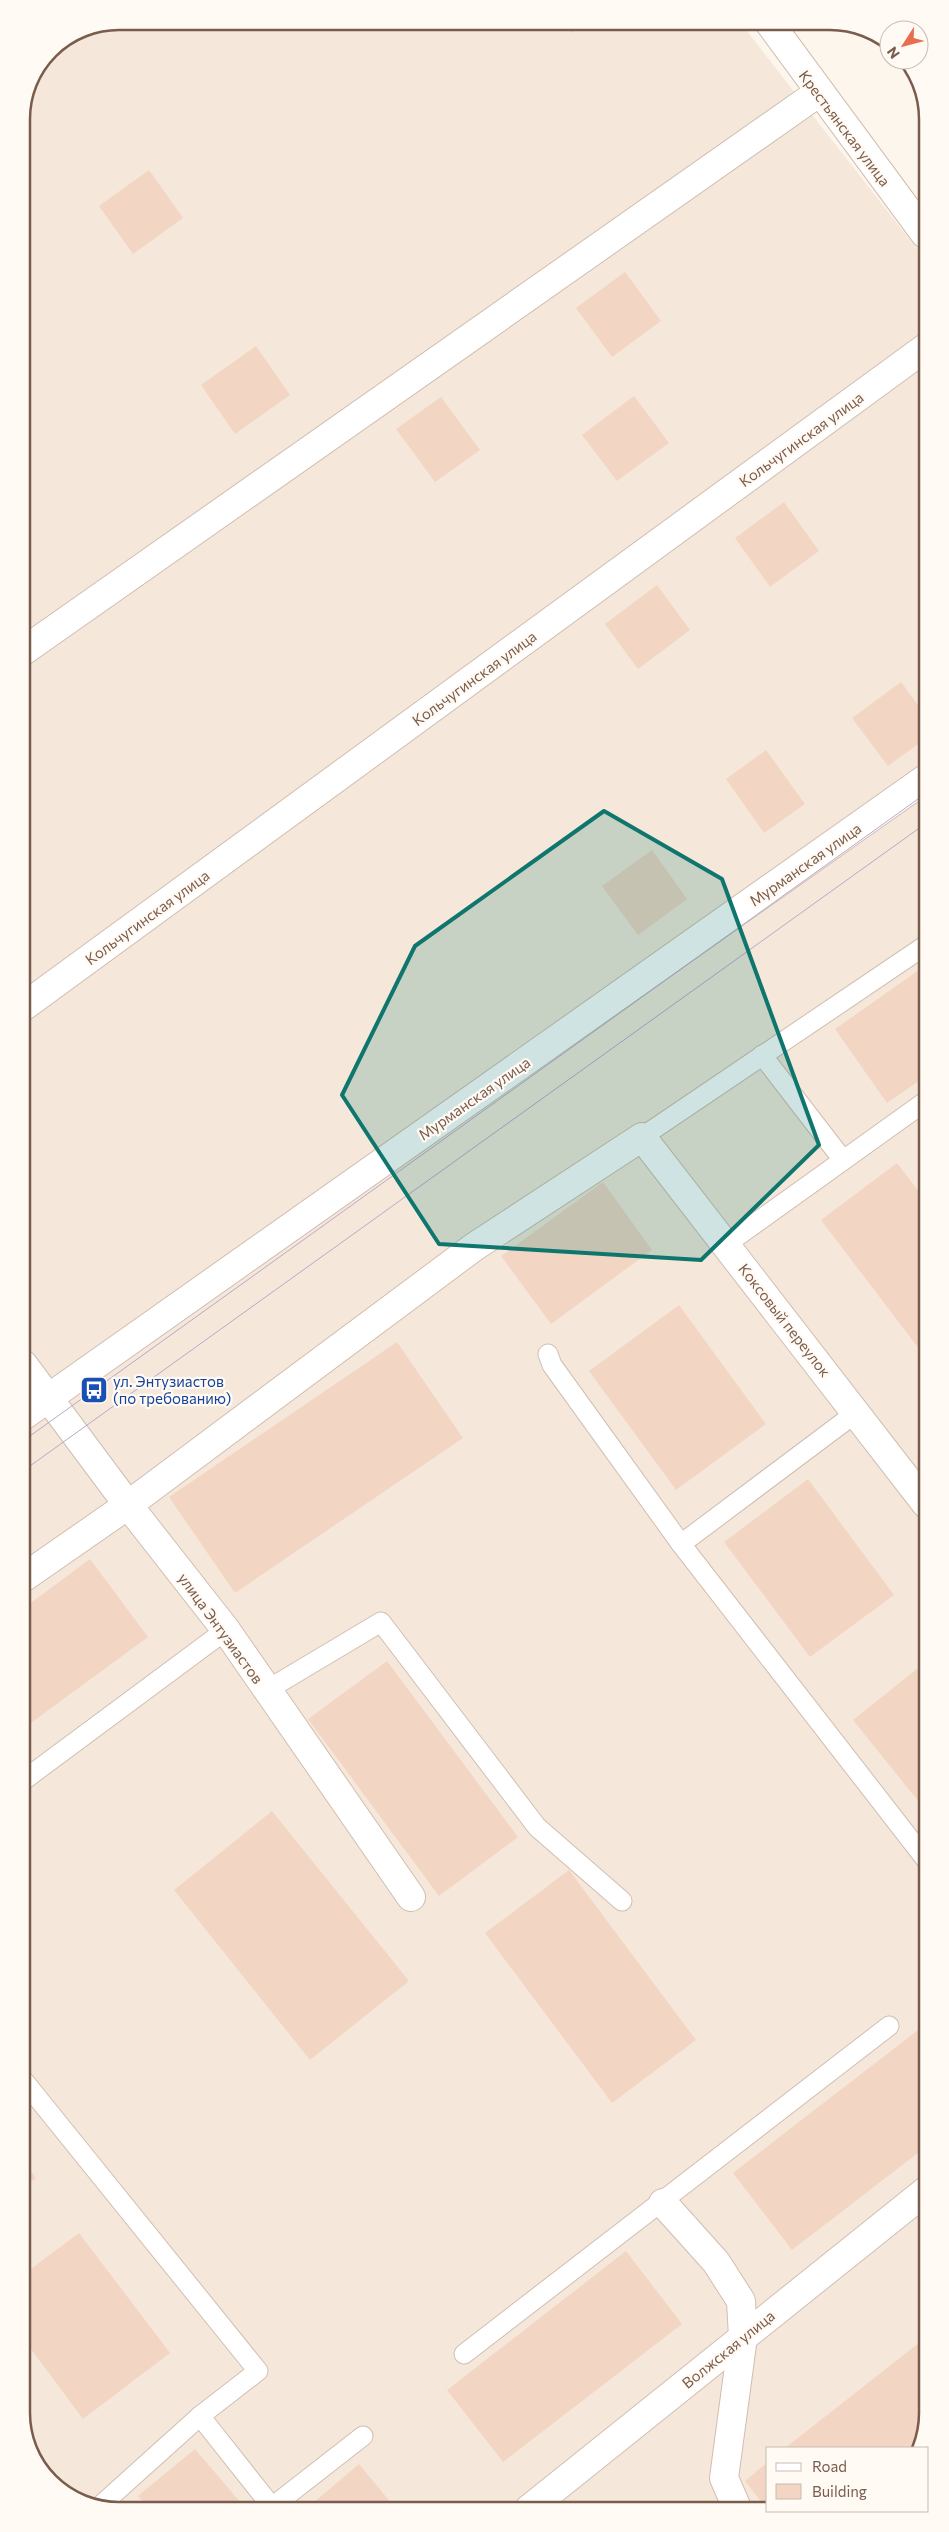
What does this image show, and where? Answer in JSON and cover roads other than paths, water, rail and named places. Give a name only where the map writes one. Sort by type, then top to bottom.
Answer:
[{"type":"street","name":"Крестьянская улица","points":[[774,30],[818,93],[919,227]]},
{"type":"street","points":[[30,646],[818,93]]},
{"type":"street","name":"Кольчугинская улица","points":[[30,1002],[919,352]]},
{"type":"street","name":"Мурманская улица","points":[[30,1411],[919,783]]},
{"type":"street","points":[[30,1574],[128,1506],[474,1247],[642,1137]]},
{"type":"street","name":"Коксовый переулок","points":[[642,1137],[857,1412],[919,1495]]},
{"type":"street","name":"улица Энтузиастов","points":[[30,1373],[128,1506],[226,1630],[411,1897]]},
{"type":"street","name":"Волжская улица","points":[[538,2502],[919,2196]]},
{"type":"street","points":[[663,2202],[716,2262],[741,2301],[743,2337],[724,2478],[735,2502]]},
{"type":"lane","points":[[642,1137],[919,950]]},
{"type":"lane","points":[[762,1055],[843,1160]]},
{"type":"lane","points":[[725,1245],[919,1106]]},
{"type":"lane","points":[[548,1354],[552,1365],[681,1544],[919,1851]]},
{"type":"lane","points":[[681,1544],[857,1412]]},
{"type":"lane","points":[[267,1690],[381,1622],[537,1827],[622,1901]]},
{"type":"lane","points":[[30,1776],[226,1630]]},
{"type":"lane","points":[[464,2354],[663,2202],[888,2026]]},
{"type":"lane","points":[[30,2088],[258,2371],[200,2416],[106,2501]]},
{"type":"lane","points":[[200,2416],[268,2502]]},
{"type":"lane","points":[[278,2502],[363,2436]]},
{"type":"tram line","points":[[30,1436],[919,798]]},
{"type":"tram line","points":[[30,1466],[919,828]]},
{"type":"place","name":"ул. Энтузиастов (по требованию)","points":[[94,1390]]}]
